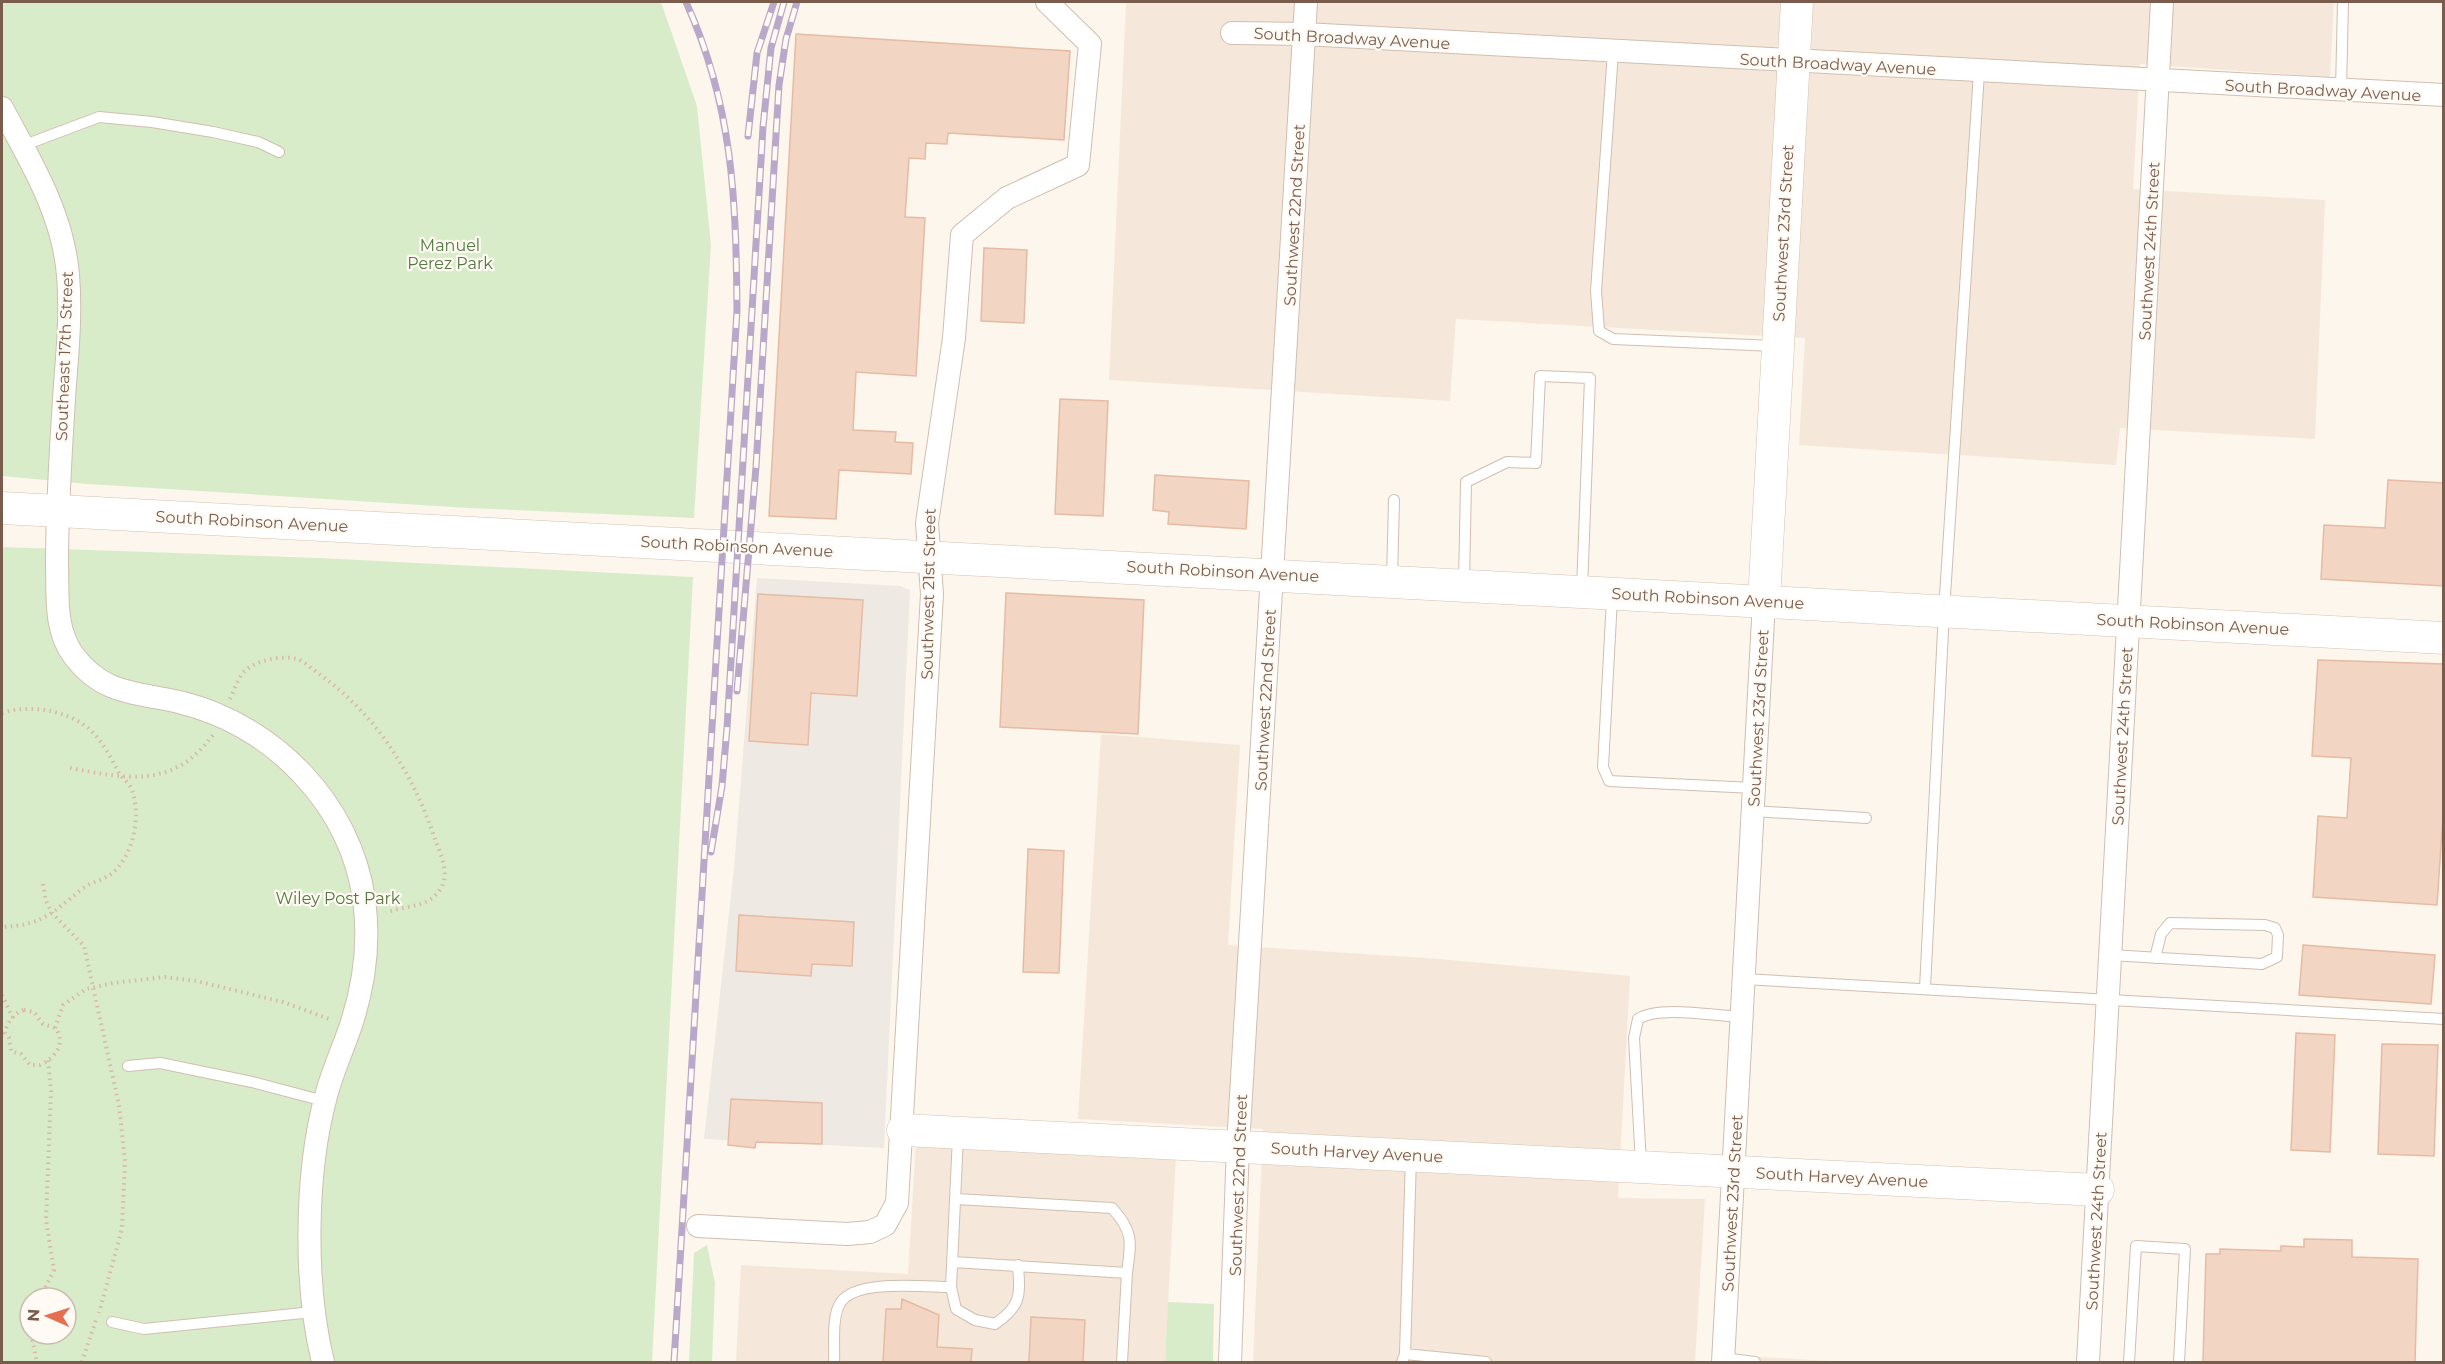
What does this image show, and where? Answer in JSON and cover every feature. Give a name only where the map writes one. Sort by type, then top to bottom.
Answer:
[{"type":"main road","name":"Southwest 23rd Street","points":[[1764,601],[1797,2]]},
{"type":"main road","name":"South Robinson Avenue","points":[[2,508],[930,555],[2444,638]]},
{"type":"main road","name":"South Harvey Avenue","points":[[903,1130],[2097,1190]]},
{"type":"street","name":"Southwest 21st Street","points":[[903,1130],[932,594],[927,523],[954,338],[962,235],[1007,198],[1078,165],[1090,44],[1047,2]]},
{"type":"street","name":"Southwest 22nd Street","points":[[1230,1362],[1238,1146],[1306,2]]},
{"type":"street","name":"Southwest 24th Street","points":[[2088,1362],[2162,2]]},
{"type":"street","name":"South Broadway Avenue","points":[[1232,33],[1304,34],[2157,82],[2444,95]]},
{"type":"street","name":"Southeast 17th Street","points":[[2,108],[47,191],[57,221],[68,272],[68,347],[57,511],[58,618],[73,655],[100,679],[123,692],[178,702],[223,716],[254,731],[307,777],[337,822],[353,858],[364,899],[365,964],[350,1028],[324,1101],[312,1193],[309,1256],[313,1312],[322,1362]]},
{"type":"street","name":"Southwest 23rd Street","points":[[1723,1360],[1764,601]]},
{"type":"street","points":[[698,1226],[848,1234],[878,1229],[890,1219],[897,1203],[903,1130]]},
{"type":"lane","points":[[2341,90],[2343,2]]},
{"type":"lane","points":[[1613,52],[1596,291],[1599,331],[1613,339],[1777,347]]},
{"type":"lane","points":[[1925,988],[1944,611],[1979,72]]},
{"type":"lane","points":[[22,146],[99,117],[153,122],[213,132],[258,142],[279,152]]},
{"type":"lane","points":[[1464,585],[1466,482],[1507,462],[1536,463],[1540,376],[1590,378],[1603,767],[1610,780],[1754,788]]},
{"type":"lane","points":[[1392,580],[1394,500]]},
{"type":"lane","points":[[1753,811],[1866,818]]},
{"type":"lane","points":[[2110,955],[2155,958],[2262,964],[2277,957],[2278,935],[2275,928],[2265,925],[2170,923],[2161,934],[2155,958]]},
{"type":"lane","points":[[1744,979],[2444,1019]]},
{"type":"lane","points":[[1641,1167],[1634,1038],[1638,1019],[1647,1013],[1662,1012],[1742,1017]]},
{"type":"lane","points":[[128,1066],[160,1064],[252,1082],[324,1101]]},
{"type":"lane","points":[[958,1133],[951,1287],[956,1309],[975,1320],[995,1324],[1010,1314],[1020,1297],[1018,1265]]},
{"type":"lane","points":[[1412,1155],[1404,1358],[1486,1362]]},
{"type":"lane","points":[[956,1199],[1112,1208],[1126,1224],[1131,1240],[1122,1362]]},
{"type":"lane","points":[[2129,1362],[2136,1246],[2185,1249],[2179,1362]]},
{"type":"lane","points":[[953,1262],[1127,1273]]},
{"type":"lane","points":[[834,1362],[837,1313],[841,1301],[855,1291],[888,1286],[951,1287]]},
{"type":"lane","points":[[112,1323],[144,1329],[313,1312]]},
{"type":"lane","points":[[1723,1360],[1755,1362]]},
{"type":"path","points":[[70,768],[121,777],[163,773],[181,767],[200,752],[217,730],[244,671],[261,661],[297,659],[333,684],[366,714],[404,766],[422,802],[444,863],[444,880],[440,891],[427,902],[380,916]]},
{"type":"path","points":[[2,713],[31,709],[60,712],[88,728],[104,746],[121,777],[130,786],[135,810],[132,845],[122,863],[104,880],[85,887],[37,923],[2,927]]},
{"type":"path","points":[[43,884],[46,902],[52,913],[84,946],[119,1105],[125,1161],[122,1229],[110,1280],[82,1362]]},
{"type":"path","points":[[55,1028],[43,1024],[34,1012],[20,1011],[5,1028],[11,1051],[21,1054],[25,1062],[35,1066],[48,1059],[58,1049],[60,1043],[55,1028],[63,1005],[71,998],[93,986],[146,979],[180,978],[283,1002],[350,1028]]},
{"type":"path","points":[[2,995],[13,1018]]},
{"type":"path","points":[[46,1286],[54,1270],[46,1220],[51,1092],[48,1059]]},
{"type":"path","points":[[34,1346],[37,1362]]},
{"type":"shaded area","points":[[1126,2],[2334,2],[2330,77],[2140,64],[2133,189],[2325,200],[2315,439],[2120,428],[2116,465],[1799,445],[1805,338],[1456,319],[1450,401],[1109,380]]},
{"type":"shaded area","points":[[757,578],[900,586],[910,590],[884,1148],[704,1139],[734,868]]},
{"type":"shaded area","points":[[1101,734],[1240,745],[1228,945],[1439,959],[1630,976],[1618,1198],[1705,1199],[1695,1362],[1253,1362],[1263,1129],[1078,1119]]},
{"type":"shaded area","points":[[916,1142],[1176,1156],[1165,1362],[736,1362],[741,1265],[908,1274]]},
{"type":"shaded area","points":[[1741,1356],[1848,1362],[1741,1362]]},
{"type":"green space","name":"Manuel Perez Park","points":[[2,2],[661,2],[697,106],[711,245],[694,518],[468,508],[88,484],[2,476]]},
{"type":"green space","name":"Wiley Post Park","points":[[2,547],[319,558],[693,577],[652,1362],[2,1362]]},
{"type":"green space","points":[[707,1245],[715,1283],[712,1362],[689,1362],[694,1253]]},
{"type":"green space","points":[[1168,1302],[1214,1304],[1213,1362],[1165,1362]]},
{"type":"building","points":[[796,34],[1070,51],[1064,140],[948,133],[947,144],[926,143],[925,159],[909,158],[905,217],[925,218],[916,376],[856,372],[853,430],[896,432],[895,442],[913,443],[911,474],[839,470],[836,519],[769,516]]},
{"type":"building","points":[[984,248],[1027,250],[1024,323],[981,321]]},
{"type":"building","points":[[1060,399],[1108,401],[1103,516],[1055,514]]},
{"type":"building","points":[[1155,475],[1249,481],[1246,529],[1168,524],[1169,512],[1153,510]]},
{"type":"building","points":[[2388,480],[2444,483],[2444,586],[2321,579],[2324,525],[2385,528]]},
{"type":"building","points":[[1006,593],[1144,600],[1138,734],[1000,727]]},
{"type":"building","points":[[758,594],[863,600],[857,696],[811,693],[808,745],[749,741]]},
{"type":"building","points":[[2318,660],[2444,664],[2444,802],[2437,905],[2313,897],[2318,816],[2347,818],[2351,758],[2312,756]]},
{"type":"building","points":[[1028,849],[1064,851],[1059,973],[1023,972]]},
{"type":"building","points":[[739,915],[854,922],[852,966],[812,964],[811,976],[736,971]]},
{"type":"building","points":[[2303,945],[2435,955],[2431,1004],[2299,995]]},
{"type":"building","points":[[2296,1033],[2335,1035],[2330,1152],[2291,1150]]},
{"type":"building","points":[[2382,1044],[2438,1045],[2434,1156],[2378,1154]]},
{"type":"building","points":[[731,1099],[822,1103],[822,1144],[756,1142],[755,1148],[728,1145]]},
{"type":"building","points":[[2304,1239],[2352,1240],[2352,1257],[2418,1259],[2415,1362],[2203,1362],[2206,1254],[2220,1254],[2220,1249],[2281,1251],[2281,1246],[2304,1247]]},
{"type":"building","points":[[902,1299],[939,1315],[937,1347],[972,1349],[971,1362],[883,1362],[886,1309],[901,1309]]},
{"type":"building","points":[[1031,1317],[1085,1320],[1083,1362],[1029,1362]]},
{"type":"railway","points":[[674,1362],[737,310],[733,191],[723,116],[702,40],[686,2]]},
{"type":"railway","points":[[748,136],[757,53],[774,2]]},
{"type":"railway","points":[[711,852],[722,786],[727,728],[763,127],[771,48],[784,2]]},
{"type":"railway","points":[[737,691],[756,467],[779,85],[786,39],[797,2]]}]
